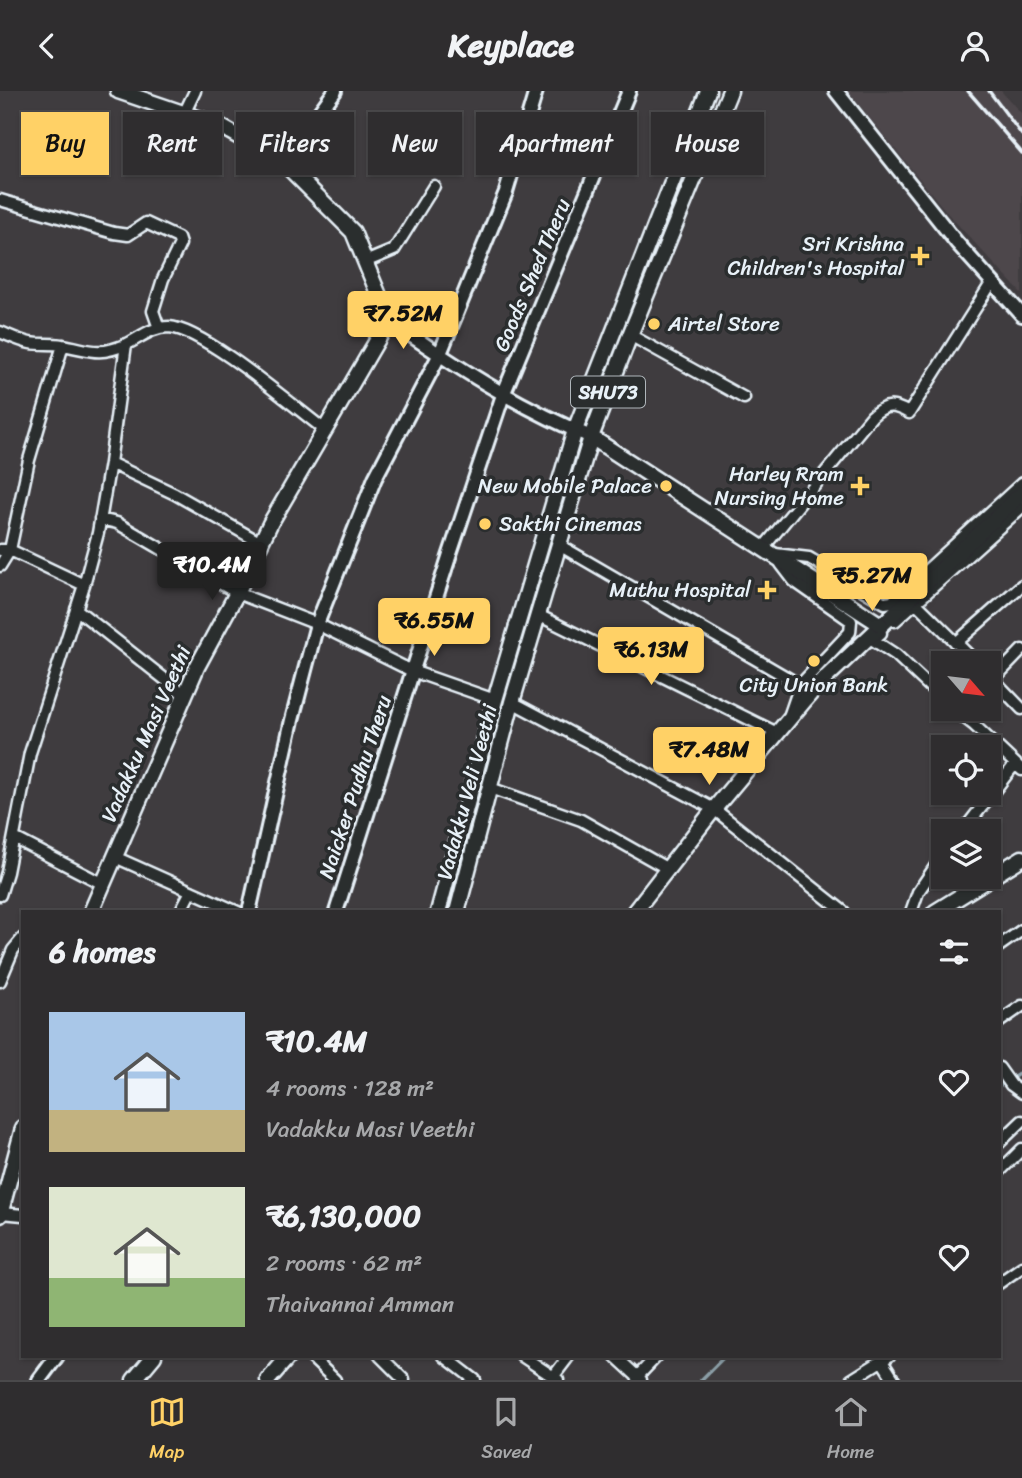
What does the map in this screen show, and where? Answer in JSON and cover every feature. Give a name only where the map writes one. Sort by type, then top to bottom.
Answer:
[{"type":"main road","points":[[118,91],[178,112]]},
{"type":"main road","name":"Vadakku Veli Veethi","points":[[439,910],[495,700],[575,430],[708,91]]},
{"type":"main road","name":"Vadakku Veli Veethi","points":[[461,910],[512,702],[591,437],[629,335],[730,91]]},
{"type":"main road","points":[[296,175],[353,232],[389,320]]},
{"type":"main road","name":"Vadakku Masi Veethi","points":[[91,910],[197,667],[261,544],[389,320]]},
{"type":"main road","points":[[591,437],[881,625]]},
{"type":"main road","points":[[636,910],[714,809],[815,688],[1022,492]]},
{"type":"main road","points":[[938,910],[1022,858]]},
{"type":"main road","points":[[0,1214],[21,1135]]},
{"type":"main road","points":[[134,1380],[151,1358]]},
{"type":"main road","points":[[268,1380],[287,1358]]},
{"type":"street","points":[[185,112],[195,91]]},
{"type":"street","points":[[320,112],[335,91]]},
{"type":"street","points":[[249,910],[292,720],[317,624],[375,478],[439,355],[506,192],[536,91]]},
{"type":"street","name":"Goods Shed Theru","points":[[503,395],[629,91]]},
{"type":"street","points":[[836,91],[957,243],[1022,315]]},
{"type":"street","points":[[365,262],[394,250],[434,186]]},
{"type":"street","points":[[0,200],[124,235],[132,234],[140,225],[146,223],[178,238],[180,244],[163,279],[153,311],[159,328]]},
{"type":"street","points":[[768,551],[872,416],[887,405],[895,405],[909,413],[992,282]]},
{"type":"street","points":[[389,320],[503,395],[591,437]]},
{"type":"street","points":[[0,332],[29,343],[63,345],[90,352],[107,351],[159,328],[180,330],[209,343],[325,430]]},
{"type":"street","points":[[629,335],[744,398]]},
{"type":"street","points":[[0,895],[30,753],[84,585],[100,519],[126,344]]},
{"type":"street","points":[[0,566],[63,345]]},
{"type":"street","name":"Naicker Pudhu Theru","points":[[337,910],[503,395]]},
{"type":"street","points":[[110,463],[175,494],[261,544]]},
{"type":"street","points":[[768,551],[808,558],[885,603],[892,602],[1022,483]]},
{"type":"street","points":[[931,688],[896,655],[873,640],[1021,509]]},
{"type":"street","points":[[100,519],[117,523],[237,593],[317,624],[412,671],[495,700]]},
{"type":"street","points":[[558,545],[800,685]]},
{"type":"street","points":[[5,550],[84,585]]},
{"type":"street","points":[[768,551],[794,581],[851,621],[850,632],[800,685],[787,721]]},
{"type":"street","points":[[957,642],[1022,585]]},
{"type":"street","points":[[916,603],[966,651]]},
{"type":"street","points":[[76,609],[185,695]]},
{"type":"street","points":[[538,615],[777,733]]},
{"type":"street","points":[[1001,670],[1022,650]]},
{"type":"street","points":[[1001,690],[1022,709]]},
{"type":"street","points":[[512,702],[714,809],[841,910]]},
{"type":"street","points":[[969,721],[1019,767],[974,819]]},
{"type":"street","points":[[490,788],[581,820],[668,869]]},
{"type":"street","points":[[14,838],[103,884]]},
{"type":"street","points":[[115,857],[234,910]]},
{"type":"street","points":[[912,910],[918,892],[931,873]]},
{"type":"street","points":[[181,910],[191,891]]},
{"type":"street","points":[[1001,945],[1022,930]]},
{"type":"street","points":[[0,981],[13,950],[21,940]]},
{"type":"street","points":[[1001,1021],[1022,1006]]},
{"type":"street","points":[[1005,1076],[1022,1093]]},
{"type":"street","points":[[1001,1141],[1022,1121]]},
{"type":"street","points":[[1001,1170],[1022,1149]]},
{"type":"street","points":[[0,1214],[21,1216]]},
{"type":"street","points":[[1001,1282],[1022,1266]]},
{"type":"street","points":[[39,1380],[56,1358]]},
{"type":"street","points":[[312,1358],[335,1380]]},
{"type":"street","points":[[382,1358],[404,1380]]},
{"type":"street","points":[[447,1358],[475,1380]]},
{"type":"street","points":[[525,1358],[556,1379],[568,1358]]},
{"type":"street","points":[[617,1358],[639,1378],[655,1358]]},
{"type":"street","points":[[852,1380],[886,1359],[894,1380]]},
{"type":"shaded area","points":[[848,91],[1001,91],[1022,114],[1022,294],[948,214]]},
{"type":"waterway","points":[[1001,1085],[1022,1072]]},
{"type":"waterway","points":[[701,1380],[723,1358]]},
{"type":"railway","points":[[968,91],[1022,153]]},
{"type":"railway","points":[[989,91],[1022,135]]},
{"type":"place","name":"Sri Krishna Children's Hospital","points":[[920,256]]},
{"type":"place","name":"Airtel Store","points":[[654,324]]},
{"type":"place","name":"New Mobile Palace","points":[[666,486]]},
{"type":"place","name":"Harley Rram Nursing Home","points":[[860,486]]},
{"type":"place","name":"Sakthi Cinemas","points":[[485,524]]},
{"type":"place","name":"Muthu Hospital","points":[[767,590]]},
{"type":"place","name":"City Union Bank","points":[[814,661]]}]
